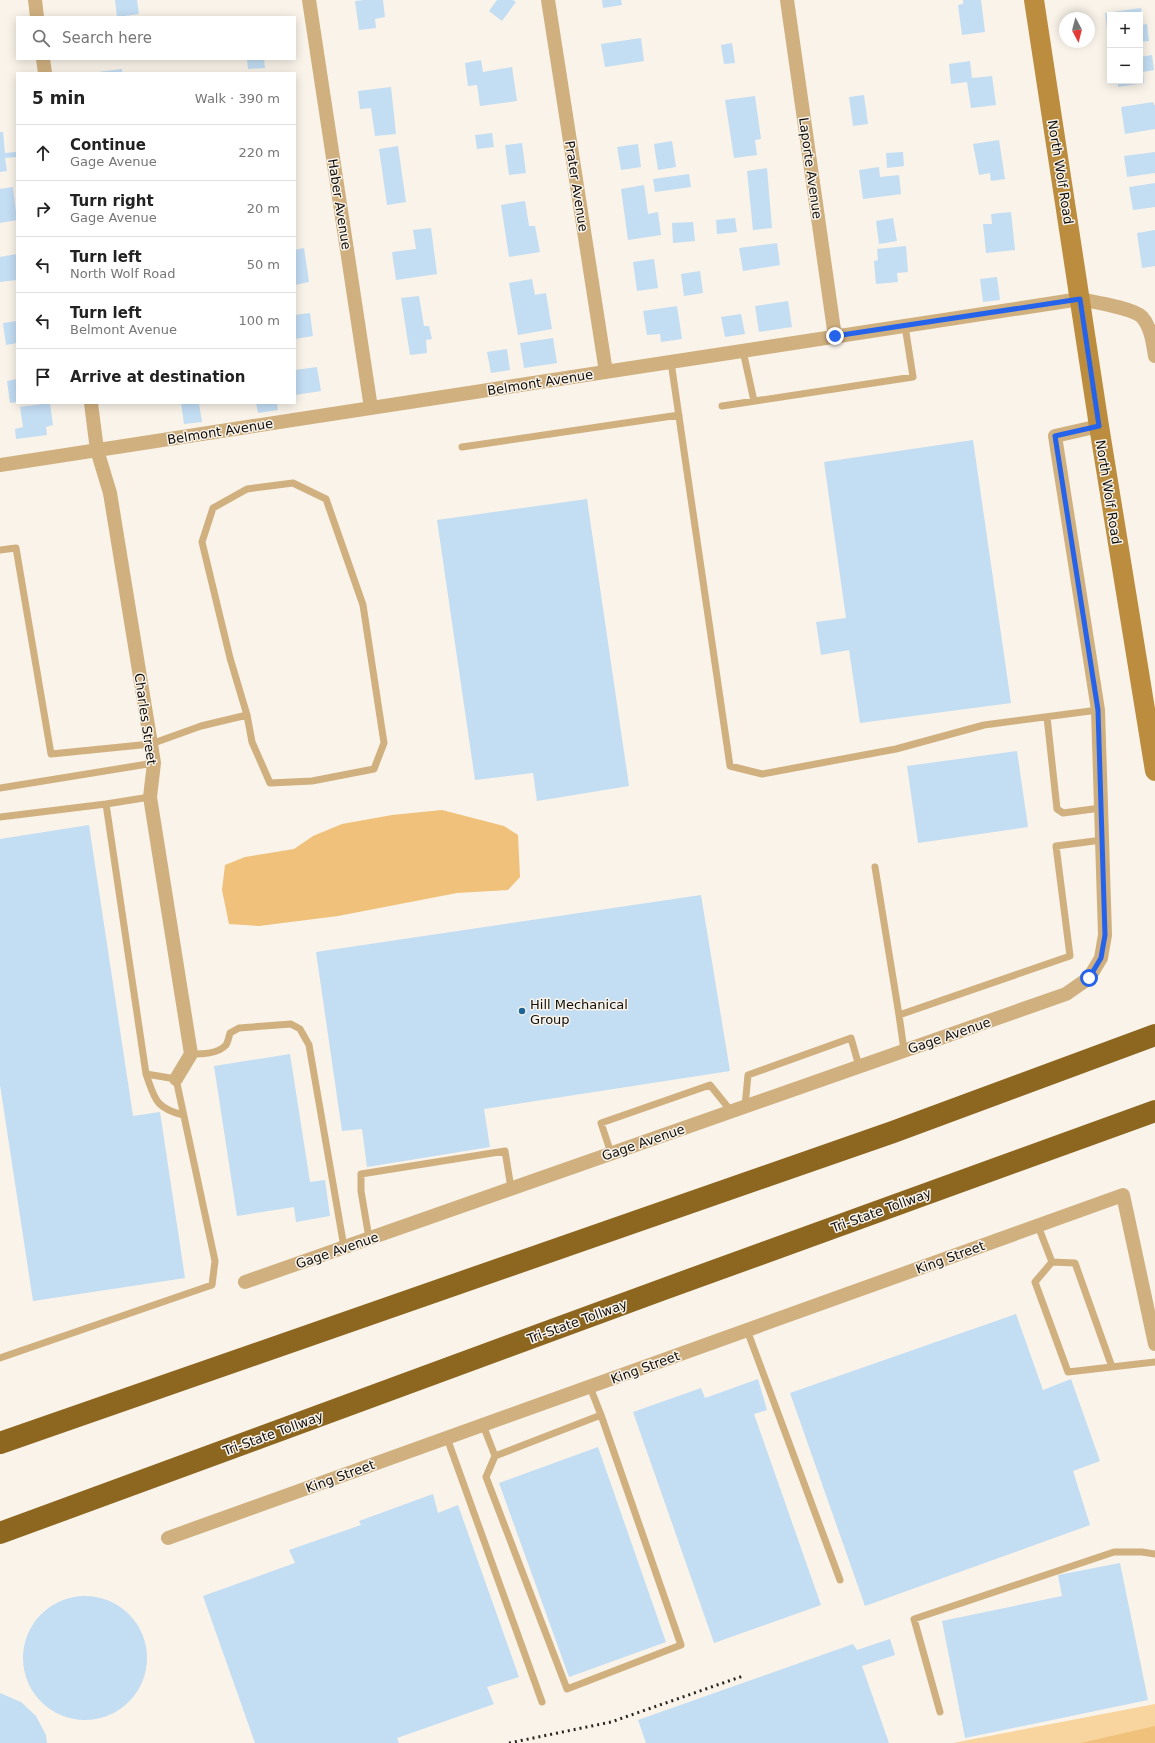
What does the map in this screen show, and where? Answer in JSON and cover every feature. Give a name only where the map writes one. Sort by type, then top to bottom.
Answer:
[{"type":"highway","points":[[0,1443],[893,1132],[1155,1035]]},
{"type":"highway","name":"Tri-State Tollway","points":[[0,1533],[664,1288],[1155,1110]]},
{"type":"main road","name":"North Wolf Road","points":[[1034,0],[1099,426],[1155,771]]},
{"type":"street","points":[[35,0],[37,16]]},
{"type":"street","name":"Haber Avenue","points":[[309,0],[371,408]]},
{"type":"street","name":"Prater Avenue","points":[[548,0],[606,372]]},
{"type":"street","name":"Laporte Avenue","points":[[787,0],[835,336]]},
{"type":"street","points":[[43,60],[45,72]]},
{"type":"street","points":[[1080,299],[1132,311],[1149,318],[1148,328],[1155,356]]},
{"type":"street","name":"Belmont Avenue","points":[[0,465],[1080,299]]},
{"type":"street","name":"Charles Street","points":[[91,404],[97,450],[110,492],[151,744],[154,764],[150,797],[191,1054]]},
{"type":"street","name":"Gage Avenue","points":[[245,1282],[611,1152],[1066,994],[1089,978],[1101,958],[1105,935],[1098,710],[1055,436],[1099,426]]},
{"type":"street","points":[[176,1079],[191,1054]]},
{"type":"street","name":"King Street","points":[[168,1538],[1123,1195],[1155,1344]]},
{"type":"lane","points":[[722,406],[913,378],[905,326]]},
{"type":"lane","points":[[743,351],[754,401]]},
{"type":"lane","points":[[671,362],[730,766],[762,774],[896,749],[984,725],[1098,710]]},
{"type":"lane","points":[[462,447],[679,415]]},
{"type":"lane","points":[[293,484],[326,499],[363,605],[384,744],[374,769],[312,781],[270,783],[252,742],[247,715],[230,658],[202,542],[213,508],[247,489],[293,484]]},
{"type":"lane","points":[[0,550],[16,548],[51,754],[151,744],[201,726],[247,715]]},
{"type":"lane","points":[[1047,717],[1057,809],[1064,813],[1101,808]]},
{"type":"lane","points":[[0,788],[154,764]]},
{"type":"lane","points":[[0,817],[150,797]]},
{"type":"lane","points":[[106,804],[146,1074],[154,1096],[161,1107],[171,1112],[183,1115]]},
{"type":"lane","points":[[899,1015],[1070,956],[1056,846],[1102,840]]},
{"type":"lane","points":[[875,866],[904,1050]]},
{"type":"lane","points":[[191,1054],[206,1054],[219,1049],[226,1045],[230,1033],[239,1028],[291,1024],[300,1029],[308,1045],[344,1247]]},
{"type":"lane","points":[[745,1106],[748,1075],[851,1038],[858,1066]]},
{"type":"lane","points":[[0,1358],[212,1285],[215,1261],[176,1079],[146,1074]]},
{"type":"lane","points":[[611,1152],[601,1123],[710,1085],[731,1111]]},
{"type":"lane","points":[[369,1238],[361,1191],[361,1174],[505,1151],[511,1188]]},
{"type":"lane","points":[[1038,1226],[1052,1262]]},
{"type":"lane","points":[[1052,1262],[1075,1263],[1112,1367]]},
{"type":"lane","points":[[1052,1262],[1035,1282],[1068,1372],[1155,1362]]},
{"type":"lane","points":[[747,1330],[840,1580]]},
{"type":"lane","points":[[483,1425],[495,1456],[486,1477],[567,1689],[681,1644],[590,1386]]},
{"type":"lane","points":[[495,1456],[601,1414]]},
{"type":"lane","points":[[447,1438],[542,1702]]},
{"type":"lane","points":[[940,1712],[914,1620],[1114,1552],[1142,1552],[1155,1554]]},
{"type":"shaded area","points":[[442,810],[504,826],[518,835],[520,877],[508,890],[457,893],[338,916],[259,926],[229,924],[222,890],[225,865],[245,857],[294,849],[313,836],[342,824],[392,815]]},
{"type":"shaded area","points":[[1155,1704],[1155,1743],[953,1743]]},
{"type":"shaded area","points":[[1155,1726],[1155,1743],[1081,1743]]},
{"type":"building","points":[[115,0],[137,0],[139,14],[117,16]]},
{"type":"building","points":[[383,0],[385,17],[375,19],[376,28],[359,30],[355,1]]},
{"type":"building","points":[[497,0],[513,0],[516,2],[502,21],[489,11]]},
{"type":"building","points":[[602,0],[621,0],[622,5],[603,8]]},
{"type":"building","points":[[963,0],[981,0],[985,32],[962,35],[958,5],[963,4]]},
{"type":"building","points":[[1141,8],[1142,12],[1112,12]]},
{"type":"building","points":[[1105,13],[1107,13],[1107,29]]},
{"type":"building","points":[[1147,24],[1149,41],[1143,42],[1143,25]]},
{"type":"building","points":[[641,38],[644,61],[605,67],[601,44]]},
{"type":"building","points":[[732,43],[735,63],[724,64],[721,45]]},
{"type":"building","points":[[1152,55],[1154,70],[1143,72],[1143,56]]},
{"type":"building","points":[[247,60],[264,60],[265,68],[248,69]]},
{"type":"building","points":[[481,60],[483,72],[512,67],[517,101],[480,106],[477,85],[468,86],[465,63]]},
{"type":"building","points":[[970,61],[972,78],[992,76],[996,105],[971,108],[967,82],[951,84],[949,64]]},
{"type":"building","points":[[122,69],[122,72],[98,72]]},
{"type":"building","points":[[1118,84],[1138,84],[1118,87]]},
{"type":"building","points":[[391,87],[396,134],[375,136],[371,108],[360,109],[358,91]]},
{"type":"building","points":[[864,95],[868,124],[853,126],[849,97]]},
{"type":"building","points":[[755,96],[761,139],[755,140],[757,155],[734,158],[725,100]]},
{"type":"building","points":[[1153,102],[1155,106],[1155,129],[1125,134],[1121,107]]},
{"type":"building","points":[[0,132],[3,132],[5,153],[16,152],[16,157],[5,158],[7,171],[0,172]]},
{"type":"building","points":[[492,133],[494,147],[477,149],[475,135]]},
{"type":"building","points":[[999,140],[1005,179],[991,181],[990,173],[979,175],[973,144]]},
{"type":"building","points":[[672,141],[676,167],[658,170],[654,144]]},
{"type":"building","points":[[522,143],[526,173],[509,175],[505,145]]},
{"type":"building","points":[[638,144],[641,167],[621,170],[617,147]]},
{"type":"building","points":[[398,146],[406,202],[387,205],[379,149]]},
{"type":"building","points":[[903,152],[904,166],[887,168],[886,153]]},
{"type":"building","points":[[1155,152],[1155,173],[1127,177],[1124,156]]},
{"type":"building","points":[[879,167],[880,177],[899,175],[901,194],[863,199],[859,170]]},
{"type":"building","points":[[767,168],[772,228],[753,230],[747,171]]},
{"type":"building","points":[[689,174],[691,187],[655,192],[653,179]]},
{"type":"building","points":[[1155,183],[1155,207],[1133,210],[1129,187]]},
{"type":"building","points":[[644,185],[648,214],[658,212],[661,235],[628,240],[621,189]]},
{"type":"building","points":[[13,187],[16,220],[0,223],[0,189]]},
{"type":"building","points":[[525,201],[529,226],[535,226],[540,252],[509,257],[501,205]]},
{"type":"building","points":[[1011,212],[1015,250],[986,253],[983,224],[992,224],[991,214]]},
{"type":"building","points":[[735,218],[737,232],[717,234],[716,220]]},
{"type":"building","points":[[893,218],[897,241],[879,244],[876,221]]},
{"type":"building","points":[[693,222],[695,241],[673,243],[672,223]]},
{"type":"building","points":[[431,228],[437,274],[396,280],[392,252],[416,249],[413,230]]},
{"type":"building","points":[[1155,230],[1155,266],[1142,268],[1137,233]]},
{"type":"building","points":[[777,243],[780,265],[743,271],[739,248]]},
{"type":"building","points":[[906,246],[908,272],[897,273],[898,282],[876,284],[874,261],[878,260],[877,249]]},
{"type":"building","points":[[304,248],[309,282],[296,285],[296,250]]},
{"type":"building","points":[[16,254],[16,280],[0,282],[0,257]]},
{"type":"building","points":[[654,259],[658,288],[637,291],[633,262]]},
{"type":"building","points":[[700,271],[703,293],[684,296],[681,274]]},
{"type":"building","points":[[997,277],[1000,300],[983,302],[980,279]]},
{"type":"building","points":[[532,279],[535,295],[546,293],[552,329],[518,335],[509,283]]},
{"type":"building","points":[[419,296],[424,326],[429,326],[432,339],[426,340],[427,353],[410,355],[401,298]]},
{"type":"building","points":[[788,301],[792,327],[759,332],[755,306]]},
{"type":"building","points":[[677,306],[682,339],[661,342],[660,334],[647,335],[643,311]]},
{"type":"building","points":[[310,313],[313,336],[296,339],[296,315]]},
{"type":"building","points":[[741,314],[745,334],[725,337],[721,317]]},
{"type":"building","points":[[16,321],[16,343],[6,345],[3,323]]},
{"type":"building","points":[[553,338],[557,363],[524,368],[520,343]]},
{"type":"building","points":[[507,349],[510,370],[491,373],[487,352]]},
{"type":"building","points":[[317,367],[321,391],[296,395],[296,370]]},
{"type":"building","points":[[16,379],[16,402],[10,403],[7,381]]},
{"type":"building","points":[[50,404],[53,425],[46,427],[47,435],[16,439],[15,429],[23,427],[20,407]]},
{"type":"building","points":[[181,404],[199,404],[202,422],[184,424]]},
{"type":"building","points":[[256,404],[277,404],[278,410],[258,413]]},
{"type":"building","points":[[973,440],[1011,703],[860,723],[849,650],[821,655],[816,622],[846,618],[824,462]]},
{"type":"building","points":[[587,499],[629,786],[537,801],[533,773],[475,780],[437,520]]},
{"type":"building","points":[[1017,751],[1028,827],[918,843],[907,766]]},
{"type":"building","points":[[89,825],[133,1116],[160,1112],[185,1278],[33,1301],[0,1085],[0,839]]},
{"type":"building","name":"Hill Mechanical Group","points":[[701,895],[730,1071],[484,1109],[490,1147],[367,1167],[362,1129],[342,1131],[316,952]]},
{"type":"building","points":[[290,1054],[310,1182],[325,1180],[330,1216],[296,1222],[294,1207],[237,1216],[214,1066]]},
{"type":"building","points":[[1016,1314],[1043,1390],[1071,1379],[1100,1461],[1073,1471],[1090,1525],[865,1606],[790,1393]]},
{"type":"building","points":[[758,1379],[767,1410],[754,1414],[821,1605],[714,1643],[633,1412],[701,1388],[705,1398]]},
{"type":"building","points":[[598,1447],[666,1642],[569,1677],[499,1483]]},
{"type":"building","points":[[433,1494],[438,1513],[458,1505],[519,1677],[487,1687],[494,1704],[397,1738],[399,1743],[255,1743],[203,1596],[295,1563],[289,1550],[361,1525],[359,1521]]},
{"type":"building","points":[[1120,1563],[1148,1700],[965,1738],[942,1621],[1062,1596],[1058,1575]]},
{"type":"building","points":[[85,1596],[97,1597],[109,1601],[129,1614],[142,1634],[146,1646],[146,1670],[142,1682],[129,1702],[109,1715],[97,1719],[85,1720],[73,1719],[61,1715],[41,1702],[28,1682],[24,1670],[23,1658],[24,1646],[28,1634],[41,1614],[61,1601],[73,1597]]},
{"type":"building","points":[[890,1639],[895,1655],[862,1666],[889,1743],[646,1743],[638,1720],[853,1644],[857,1650]]},
{"type":"building","points":[[0,1693],[21,1702],[36,1716],[46,1735],[47,1743],[0,1743]]},
{"type":"railway","points":[[509,1743],[611,1722],[743,1676]]},
{"type":"place","name":"Hill Mechanical Group","points":[[522,1011]]},
{"type":"route","points":[[835,336],[1080,299],[1099,426],[1055,436],[1098,710],[1105,935],[1101,958],[1089,978]]}]
